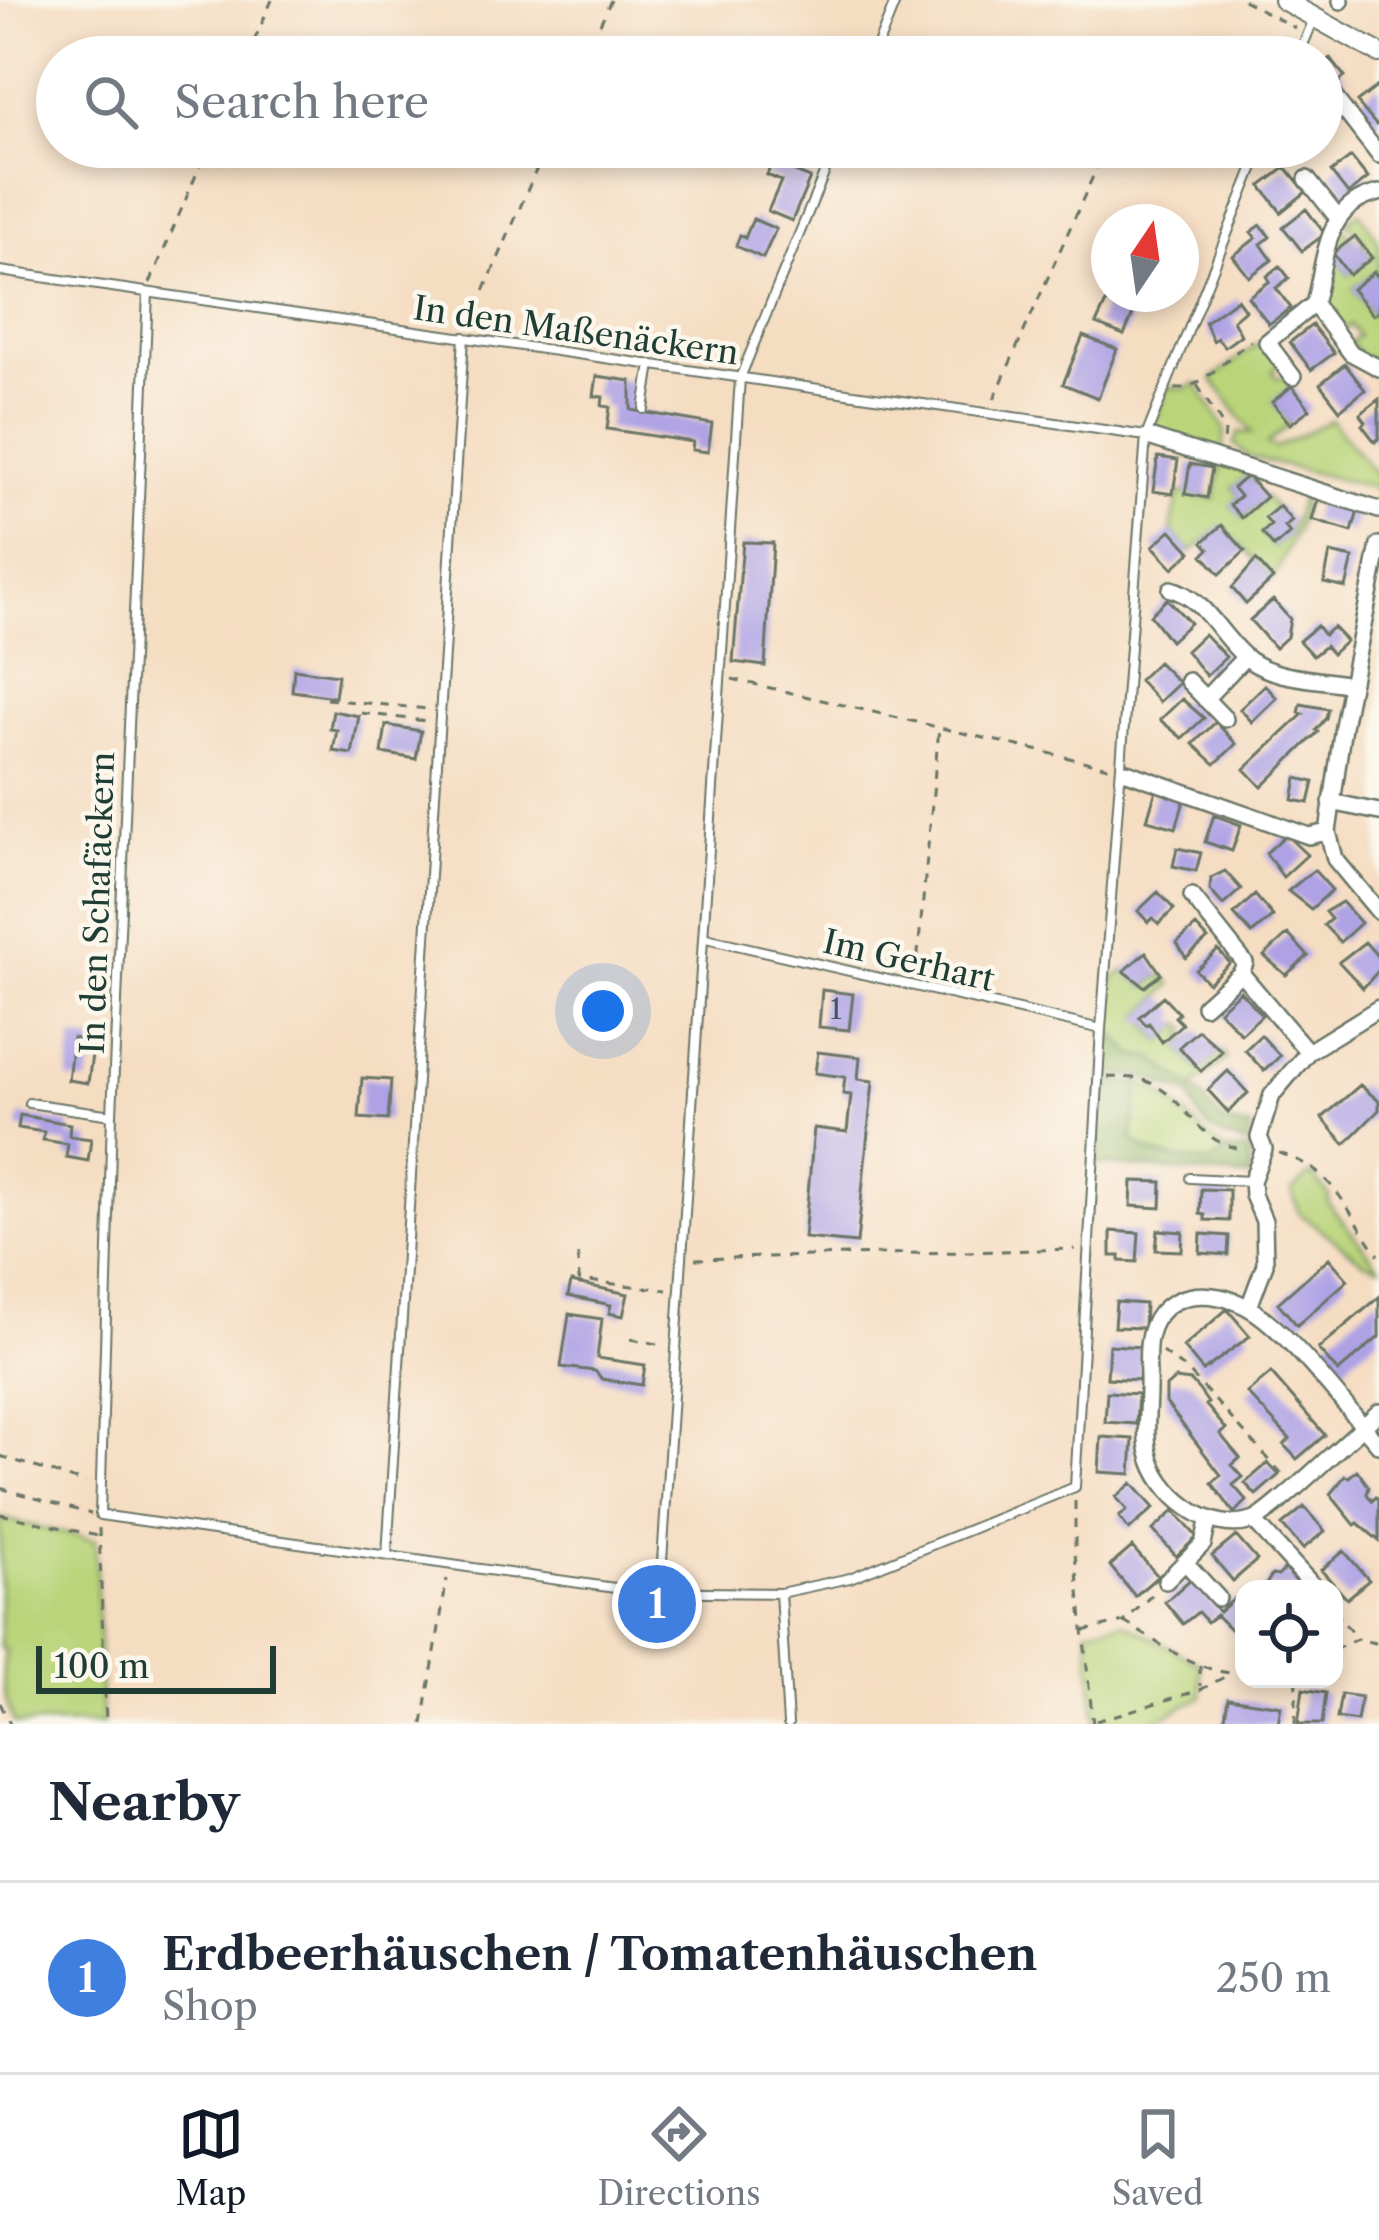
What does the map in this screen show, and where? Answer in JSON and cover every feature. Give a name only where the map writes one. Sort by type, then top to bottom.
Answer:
[{"type":"street","points":[[1283,0],[1311,26],[1336,36]]},
{"type":"street","points":[[1343,39],[1379,53]]},
{"type":"street","points":[[1343,108],[1379,154]]},
{"type":"street","points":[[1307,179],[1337,217]]},
{"type":"street","points":[[1293,377],[1263,342],[1314,304],[1337,217],[1356,199],[1379,194]]},
{"type":"street","points":[[1314,304],[1351,353],[1379,368]]},
{"type":"street","points":[[1149,437],[1379,510]]},
{"type":"street","points":[[1379,545],[1328,832],[1335,859],[1379,912]]},
{"type":"street","points":[[1171,589],[1193,600],[1245,657],[1288,675],[1351,685]]},
{"type":"street","points":[[1205,699],[1245,657]]},
{"type":"street","points":[[1188,681],[1225,719]]},
{"type":"street","points":[[1124,771],[1309,836],[1328,832]]},
{"type":"street","points":[[1331,802],[1379,812]]},
{"type":"street","points":[[1192,896],[1245,963],[1241,973],[1204,1006]]},
{"type":"street","points":[[1241,973],[1308,1052]]},
{"type":"street","points":[[1249,1307],[1259,1285],[1266,1242],[1252,1181],[1264,1149],[1258,1137],[1273,1095],[1308,1052],[1379,1008]]},
{"type":"street","points":[[1379,1412],[1363,1427],[1254,1521],[1208,1522],[1183,1503],[1150,1459],[1149,1335],[1157,1318],[1179,1297],[1212,1295],[1249,1307],[1273,1325],[1363,1427],[1379,1445]]},
{"type":"street","points":[[1254,1521],[1308,1580]]},
{"type":"street","points":[[1166,1581],[1203,1544],[1208,1522]]},
{"type":"street","points":[[1185,1562],[1218,1598]]},
{"type":"lane","points":[[881,36],[896,0]]},
{"type":"lane","points":[[1307,36],[1311,26]]},
{"type":"lane","points":[[661,1592],[740,378],[826,168]]},
{"type":"lane","points":[[100,1515],[661,1592],[780,1593],[888,1564],[1075,1487],[1101,1029],[1149,437],[1164,386],[1253,168]]},
{"type":"lane","name":"In den Maßenäckern","points":[[0,271],[1149,437]]},
{"type":"lane","name":"In den Schafäckern","points":[[100,1515],[112,1114],[148,293]]},
{"type":"lane","points":[[387,1555],[464,337]]},
{"type":"lane","points":[[644,409],[651,364]]},
{"type":"lane","name":"Im Gerhart","points":[[706,938],[1101,1029]]},
{"type":"lane","points":[[29,1103],[112,1114]]},
{"type":"lane","points":[[1190,1178],[1252,1181]]},
{"type":"lane","points":[[780,1593],[788,1724]]},
{"type":"path","points":[[256,36],[272,0]]},
{"type":"path","points":[[595,36],[611,0]]},
{"type":"path","points":[[1243,0],[1311,26]]},
{"type":"path","points":[[148,293],[199,168]]},
{"type":"path","points":[[464,337],[537,168]]},
{"type":"path","points":[[988,412],[1097,168]]},
{"type":"path","points":[[1164,386],[1186,389],[1249,341],[1263,342]]},
{"type":"path","points":[[1196,383],[1225,429],[1219,459]]},
{"type":"path","points":[[720,677],[1124,771]]},
{"type":"path","points":[[326,699],[416,710],[441,704]]},
{"type":"path","points":[[361,712],[439,722]]},
{"type":"path","points":[[915,985],[939,726]]},
{"type":"path","points":[[1099,1076],[1148,1082],[1163,1090],[1210,1138],[1229,1148],[1264,1149],[1295,1158],[1328,1177],[1379,1255]]},
{"type":"path","points":[[683,1260],[1089,1249]]},
{"type":"path","points":[[578,1255],[579,1280],[680,1292]]},
{"type":"path","points":[[631,1339],[677,1347]]},
{"type":"path","points":[[1149,1350],[1160,1351],[1189,1372],[1296,1485]]},
{"type":"path","points":[[0,1456],[99,1487]]},
{"type":"path","points":[[0,1487],[74,1510]]},
{"type":"path","points":[[1075,1487],[1075,1554],[1092,1723],[1200,1690],[1230,1674]]},
{"type":"path","points":[[0,1514],[99,1537]]},
{"type":"path","points":[[100,1515],[106,1724]]},
{"type":"path","points":[[423,1724],[449,1565]]},
{"type":"path","points":[[1082,1631],[1124,1622],[1166,1581]]},
{"type":"path","points":[[1124,1622],[1199,1664],[1235,1674]]},
{"type":"path","points":[[1343,1622],[1357,1640]]},
{"type":"path","points":[[1343,1646],[1357,1640],[1379,1644]]},
{"type":"path","points":[[1199,1664],[1200,1690]]},
{"type":"path","points":[[1295,1724],[1297,1688]]},
{"type":"path","points":[[0,1703],[10,1724]]},
{"type":"green space","points":[[1360,212],[1379,242],[1379,278],[1374,272],[1353,289],[1372,315],[1379,311],[1379,360],[1361,357],[1350,342],[1359,336],[1350,325],[1340,332],[1319,305],[1340,225],[1352,238],[1333,253],[1349,275],[1372,258],[1362,245],[1365,241],[1347,222]]},
{"type":"green space","points":[[1256,345],[1268,347],[1280,363],[1273,372],[1292,386],[1273,402],[1290,424],[1267,444],[1275,448],[1331,420],[1379,479],[1379,489],[1249,457],[1234,444],[1239,432],[1252,433],[1212,379]]},
{"type":"green space","points":[[1196,383],[1225,429],[1222,453],[1152,429],[1168,387],[1186,389]]},
{"type":"green space","points":[[1222,463],[1259,474],[1255,484],[1247,476],[1233,488],[1240,496],[1231,505],[1243,518],[1266,497],[1276,509],[1262,534],[1274,547],[1290,533],[1287,529],[1302,491],[1306,492],[1297,529],[1273,579],[1222,526],[1191,552],[1171,530],[1179,493],[1215,499]]},
{"type":"green space","points":[[1124,971],[1146,987],[1161,974],[1172,984],[1140,1016],[1162,1042],[1183,1023],[1188,1039],[1179,1047],[1200,1071],[1222,1051],[1227,1058],[1192,1088],[1153,1058],[1135,1056],[1110,1031],[1113,980]]},
{"type":"green space","points":[[1110,1031],[1135,1056],[1153,1058],[1197,1091],[1224,1123],[1251,1128],[1248,1145],[1210,1129],[1190,1094],[1141,1076],[1105,1074]]},
{"type":"green space","points":[[1103,1080],[1140,1083],[1132,1138],[1147,1151],[1210,1163],[1227,1151],[1251,1151],[1250,1177],[1096,1164]]},
{"type":"green space","points":[[1140,1083],[1164,1096],[1227,1151],[1210,1163],[1168,1157],[1139,1145],[1132,1138]]},
{"type":"green space","points":[[1311,1174],[1379,1266],[1364,1262],[1299,1213],[1292,1191]]},
{"type":"green space","points":[[0,1518],[95,1540],[102,1724],[15,1724],[4,1687],[6,1650],[0,1648]]},
{"type":"green space","points":[[1124,1622],[1200,1664],[1202,1697],[1147,1724],[1096,1724],[1088,1629]]},
{"type":"building","points":[[1379,85],[1379,123],[1376,125],[1357,102]]},
{"type":"building","points":[[1351,157],[1368,178],[1348,194],[1331,172],[1343,168]]},
{"type":"building","points":[[770,168],[786,168],[810,178],[792,221],[768,211],[781,181],[767,175]]},
{"type":"building","points":[[1287,168],[1306,192],[1281,212],[1261,186]]},
{"type":"building","points":[[1306,209],[1325,234],[1302,251],[1283,227]]},
{"type":"building","points":[[753,219],[776,229],[763,258],[736,246]]},
{"type":"building","points":[[1261,225],[1270,237],[1261,244],[1272,260],[1249,277],[1233,256],[1256,238],[1251,232]]},
{"type":"building","points":[[1355,236],[1372,258],[1349,275],[1333,253]]},
{"type":"building","points":[[1280,266],[1289,278],[1276,288],[1291,308],[1269,324],[1248,297],[1270,281],[1267,276]]},
{"type":"building","points":[[1374,272],[1379,278],[1379,311],[1373,315],[1352,289]]},
{"type":"building","points":[[1237,299],[1245,310],[1233,320],[1241,335],[1225,347],[1217,338],[1213,341],[1205,322]]},
{"type":"building","points":[[1102,312],[1134,312],[1124,335],[1096,324]]},
{"type":"building","points":[[1312,325],[1334,353],[1311,370],[1290,342]]},
{"type":"building","points":[[1083,336],[1117,349],[1098,398],[1063,384]]},
{"type":"building","points":[[1345,364],[1365,390],[1340,410],[1320,384]]},
{"type":"building","points":[[597,376],[631,381],[631,410],[712,424],[708,452],[692,450],[693,442],[607,429],[610,407],[602,406],[603,397],[594,396]]},
{"type":"building","points":[[1292,386],[1310,409],[1290,424],[1272,402]]},
{"type":"building","points":[[1379,399],[1379,438],[1375,442],[1360,414]]},
{"type":"building","points":[[1158,457],[1178,460],[1173,494],[1153,491]]},
{"type":"building","points":[[1190,464],[1212,468],[1207,498],[1185,494]]},
{"type":"building","points":[[1247,476],[1266,497],[1242,518],[1230,505],[1240,496],[1233,488]]},
{"type":"building","points":[[1318,499],[1358,511],[1352,532],[1312,520]]},
{"type":"building","points":[[1279,506],[1292,521],[1285,527],[1290,533],[1274,547],[1262,533],[1271,525],[1265,518]]},
{"type":"building","points":[[1222,525],[1245,551],[1220,574],[1203,555],[1209,549],[1203,542]]},
{"type":"building","points":[[1171,530],[1191,552],[1173,568],[1153,546]]},
{"type":"building","points":[[743,542],[773,543],[765,666],[733,662]]},
{"type":"building","points":[[1330,553],[1353,558],[1346,588],[1324,583]]},
{"type":"building","points":[[1256,560],[1273,579],[1246,604],[1232,588]]},
{"type":"building","points":[[1167,599],[1190,623],[1170,641],[1150,615]]},
{"type":"building","points":[[1273,600],[1290,619],[1287,637],[1275,648],[1250,620]]},
{"type":"building","points":[[1317,626],[1324,635],[1333,627],[1346,641],[1332,654],[1325,646],[1313,656],[1299,641]]},
{"type":"building","points":[[1204,634],[1226,657],[1206,676],[1186,651]]},
{"type":"building","points":[[1158,662],[1179,683],[1159,702],[1139,680]]},
{"type":"building","points":[[294,669],[338,675],[335,697],[292,691]]},
{"type":"building","points":[[1265,685],[1277,698],[1252,722],[1240,709]]},
{"type":"building","points":[[1182,699],[1204,718],[1182,738],[1160,720]]},
{"type":"building","points":[[1301,704],[1328,709],[1326,718],[1318,732],[1262,787],[1245,769],[1303,714],[1299,713]]},
{"type":"building","points":[[333,711],[359,716],[352,754],[333,751],[337,730],[330,729]]},
{"type":"building","points":[[1216,722],[1236,744],[1215,764],[1193,744]]},
{"type":"building","points":[[386,725],[421,731],[416,759],[382,753]]},
{"type":"building","points":[[1297,778],[1314,782],[1309,803],[1293,800]]},
{"type":"building","points":[[1156,790],[1185,798],[1176,828],[1147,820]]},
{"type":"building","points":[[1214,815],[1241,825],[1232,851],[1205,842]]},
{"type":"building","points":[[1286,835],[1307,855],[1283,877],[1266,853]]},
{"type":"building","points":[[1177,848],[1201,853],[1196,871],[1173,866]]},
{"type":"building","points":[[1314,870],[1332,890],[1311,909],[1288,891]]},
{"type":"building","points":[[1225,871],[1241,889],[1223,905],[1210,890],[1211,878]]},
{"type":"building","points":[[1158,892],[1174,909],[1159,924],[1153,918],[1148,922],[1138,911]]},
{"type":"building","points":[[1255,895],[1273,916],[1252,934],[1234,914]]},
{"type":"building","points":[[1342,902],[1361,923],[1340,942],[1324,925],[1331,919],[1325,912]]},
{"type":"building","points":[[1196,926],[1208,939],[1186,958],[1177,943]]},
{"type":"building","points":[[1288,934],[1308,956],[1286,975],[1264,956]]},
{"type":"building","points":[[1365,942],[1379,958],[1379,970],[1363,988],[1339,962]]},
{"type":"building","points":[[1218,950],[1230,963],[1208,983],[1196,970]]},
{"type":"building","points":[[1146,952],[1161,974],[1145,987],[1124,971]]},
{"type":"building","points":[[822,990],[853,994],[849,1030],[819,1027]]},
{"type":"building","points":[[1240,991],[1262,1015],[1241,1034],[1219,1010]]},
{"type":"building","points":[[1163,996],[1179,1013],[1175,1017],[1182,1024],[1162,1042],[1139,1017]]},
{"type":"building","points":[[1198,1030],[1222,1051],[1201,1071],[1179,1047]]},
{"type":"building","points":[[1261,1035],[1280,1056],[1264,1071],[1245,1050]]},
{"type":"building","points":[[73,1038],[94,1041],[88,1083],[68,1080]]},
{"type":"building","points":[[818,1052],[860,1057],[858,1079],[873,1081],[857,1243],[804,1238],[814,1128],[847,1132],[851,1095],[843,1094],[845,1077],[815,1073]]},
{"type":"building","points":[[1228,1071],[1248,1093],[1228,1112],[1208,1090]]},
{"type":"building","points":[[362,1078],[391,1080],[388,1120],[359,1118]]},
{"type":"building","points":[[1360,1085],[1379,1101],[1379,1110],[1345,1144],[1322,1118]]},
{"type":"building","points":[[20,1115],[70,1124],[69,1136],[91,1139],[88,1161],[66,1157],[68,1144],[43,1140],[44,1132],[18,1128]]},
{"type":"building","points":[[1132,1181],[1162,1182],[1161,1208],[1131,1206]]},
{"type":"building","points":[[1201,1189],[1229,1190],[1229,1221],[1205,1220],[1200,1214]]},
{"type":"building","points":[[1158,1230],[1183,1232],[1182,1251],[1156,1250]]},
{"type":"building","points":[[1111,1231],[1139,1233],[1137,1262],[1111,1256]]},
{"type":"building","points":[[1201,1234],[1229,1236],[1228,1255],[1200,1253]]},
{"type":"building","points":[[1329,1258],[1348,1280],[1297,1325],[1278,1303]]},
{"type":"building","points":[[571,1282],[628,1294],[623,1316],[609,1313],[611,1305],[568,1296]]},
{"type":"building","points":[[1379,1297],[1379,1337],[1338,1372],[1318,1349]]},
{"type":"building","points":[[1116,1302],[1145,1304],[1144,1328],[1114,1327]]},
{"type":"building","points":[[1227,1309],[1250,1336],[1203,1371],[1183,1347]]},
{"type":"building","points":[[569,1314],[602,1319],[597,1358],[645,1365],[642,1385],[561,1367]]},
{"type":"building","points":[[1109,1345],[1141,1347],[1139,1380],[1107,1378]]},
{"type":"building","points":[[1271,1373],[1325,1435],[1297,1459],[1284,1445],[1290,1439],[1247,1393]]},
{"type":"building","points":[[1175,1379],[1191,1381],[1199,1390],[1226,1429],[1220,1434],[1240,1458],[1232,1465],[1243,1477],[1233,1485],[1247,1501],[1234,1513],[1212,1483],[1221,1475],[1166,1403],[1166,1387]]},
{"type":"building","points":[[1107,1392],[1138,1394],[1136,1424],[1105,1422]]},
{"type":"building","points":[[1101,1437],[1133,1439],[1131,1474],[1099,1472]]},
{"type":"building","points":[[1268,1463],[1279,1475],[1256,1495],[1245,1483]]},
{"type":"building","points":[[1357,1470],[1372,1501],[1379,1500],[1379,1541],[1355,1525],[1330,1494]]},
{"type":"building","points":[[1132,1483],[1154,1508],[1129,1530],[1119,1517],[1127,1510],[1116,1497]]},
{"type":"building","points":[[1304,1507],[1325,1531],[1303,1549],[1282,1525]]},
{"type":"building","points":[[1174,1511],[1197,1537],[1176,1556],[1153,1530]]},
{"type":"building","points":[[1236,1536],[1257,1560],[1233,1581],[1212,1556]]},
{"type":"building","points":[[1132,1547],[1158,1576],[1135,1596],[1110,1566]]},
{"type":"building","points":[[1344,1551],[1369,1580],[1347,1599],[1343,1580],[1330,1580],[1321,1570]]},
{"type":"building","points":[[1285,1569],[1294,1580],[1269,1580]]},
{"type":"building","points":[[1191,1579],[1219,1612],[1235,1600],[1235,1632],[1216,1615],[1207,1622],[1198,1612],[1183,1624],[1165,1602]]},
{"type":"building","points":[[1303,1689],[1326,1693],[1322,1724],[1298,1724]]},
{"type":"building","points":[[1341,1694],[1361,1697],[1357,1721],[1337,1718]]},
{"type":"building","points":[[1228,1698],[1281,1706],[1278,1724],[1224,1724]]},
{"type":"place","name":"Erdbeerhäuschen / Tomatenhäuschen","points":[[657,1604]]}]
